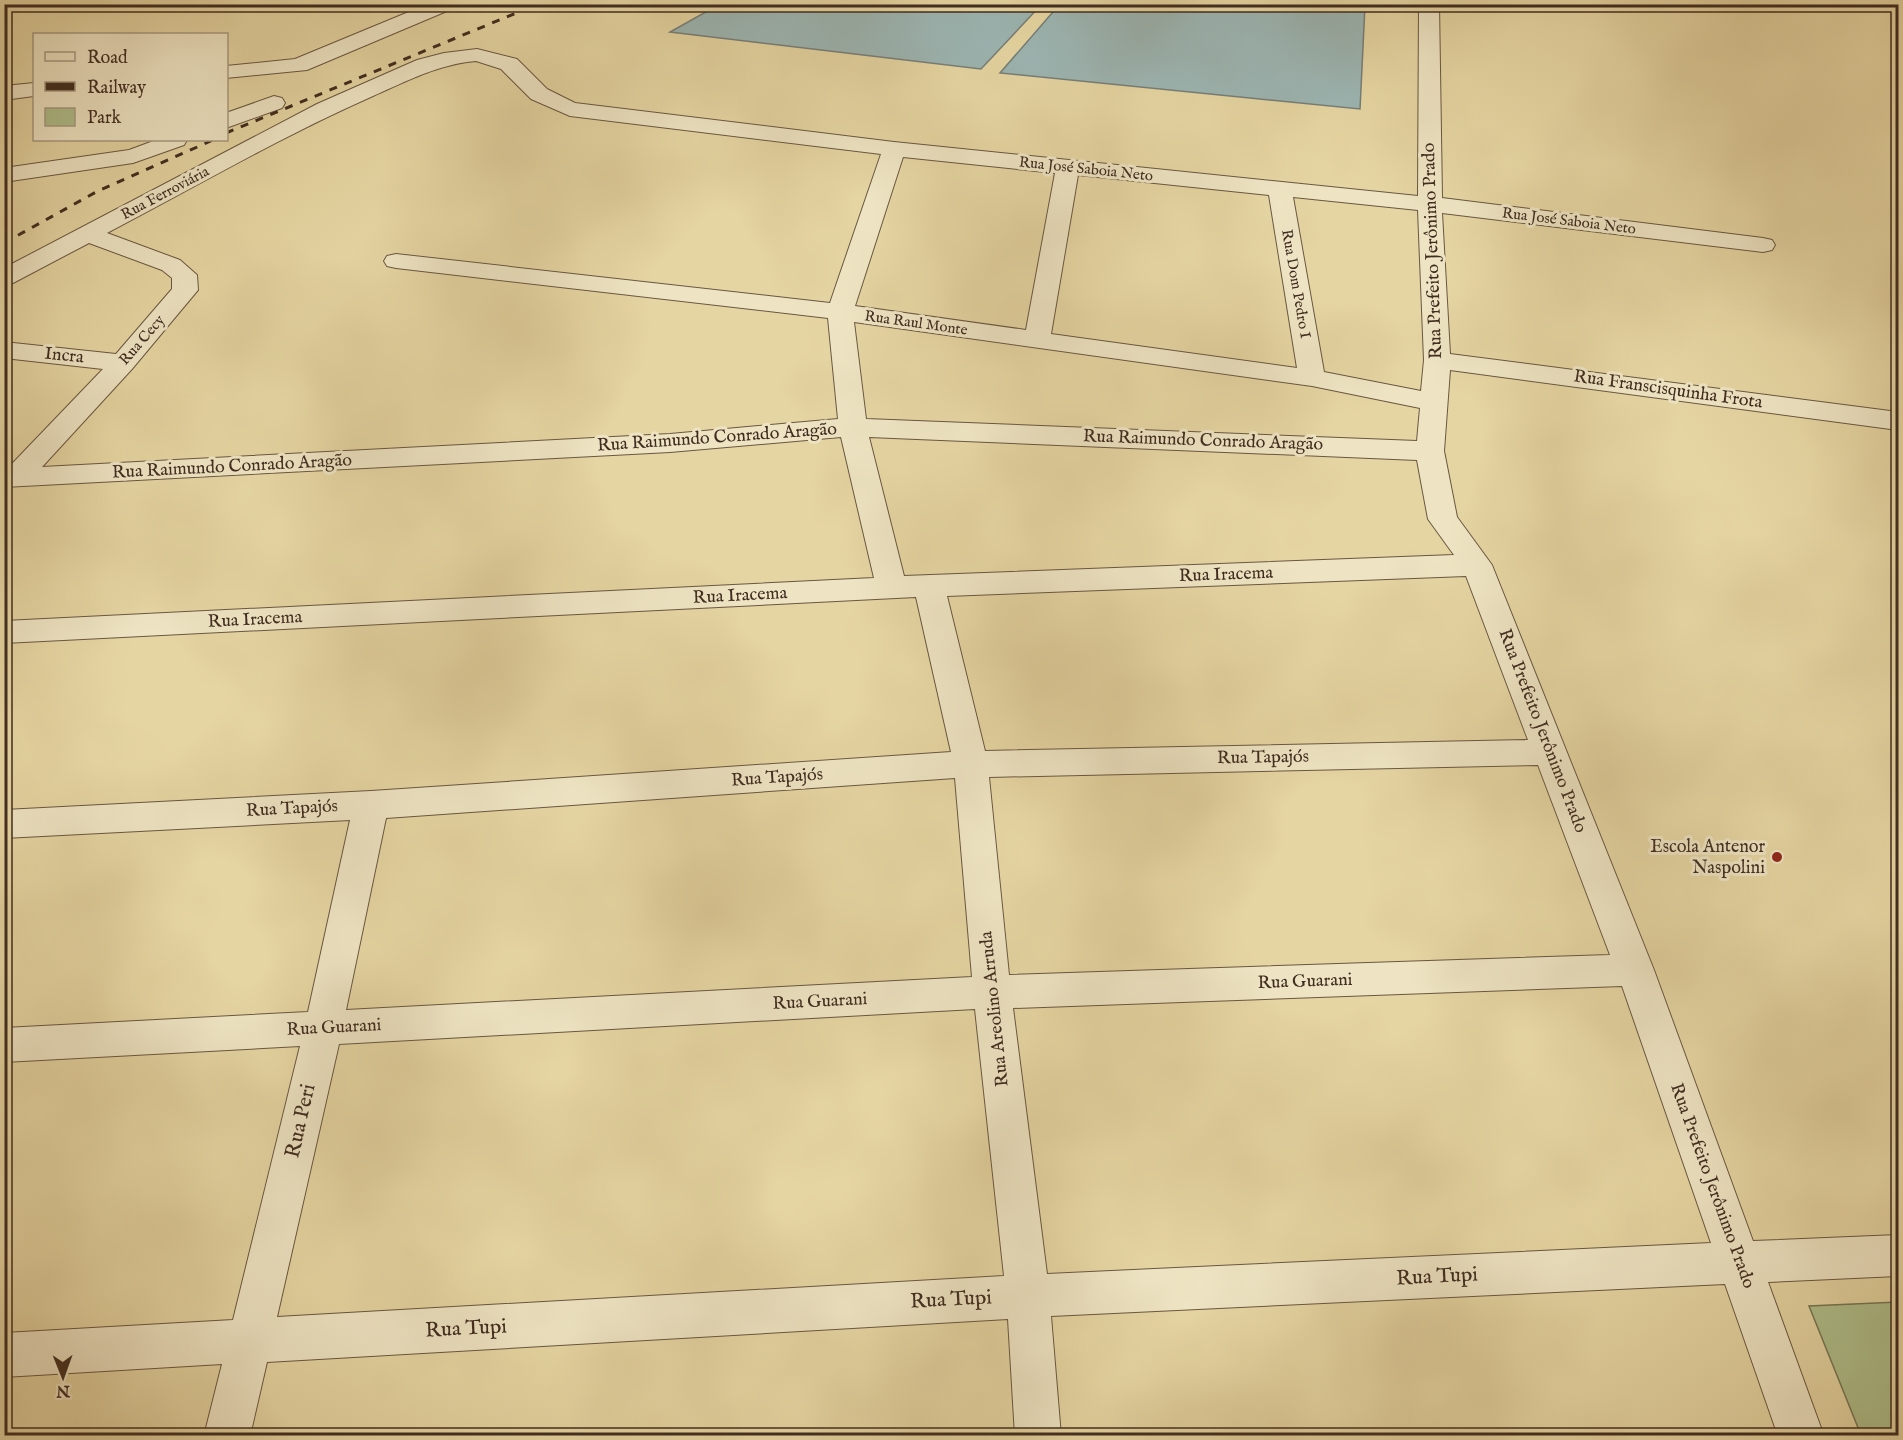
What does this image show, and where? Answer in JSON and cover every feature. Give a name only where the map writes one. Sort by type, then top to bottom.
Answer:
[{"type":"street","points":[[228,72],[311,89],[447,4]]},
{"type":"street","name":"Rua Prefeito Jerônimo Prado","points":[[1429,4],[1430,204],[1437,360],[1430,451],[1443,519],[1477,565],[1635,970],[1801,1436]]},
{"type":"street","name":"Rua José Saboia Neto","points":[[425,65],[451,57],[477,55],[509,64],[539,94],[570,110],[894,149],[1430,204],[1763,245]]},
{"type":"street","name":"Rua Ferroviária","points":[[4,278],[87,234],[311,89],[425,65]]},
{"type":"street","points":[[4,93],[33,90]]},
{"type":"street","points":[[228,120],[274,103]]},
{"type":"street","points":[[4,174],[133,156],[173,141]]},
{"type":"street","points":[[891,589],[853,427],[840,312],[894,149]]},
{"type":"street","points":[[1037,341],[1068,167]]},
{"type":"street","name":"Rua Dom Pedro I","points":[[1280,189],[1312,378]]},
{"type":"street","name":"Rua Cecy","points":[[10,478],[123,363],[185,290],[184,275],[171,265],[87,234]]},
{"type":"street","name":"Rua Raul Monte","points":[[396,261],[840,312],[1312,378],[1433,402]]},
{"type":"street","name":"Incra","points":[[4,350],[123,363]]},
{"type":"street","name":"Rua Franscisquinha Frota","points":[[1437,360],[1899,421]]},
{"type":"street","name":"Rua Raimundo Conrado Aragão","points":[[10,478],[670,443],[853,427],[1430,451]]},
{"type":"street","name":"Rua Iracema","points":[[4,632],[929,586],[1477,565]]},
{"type":"street","name":"Rua Areolino Arruda","points":[[929,586],[971,765],[992,992],[1028,1296],[1038,1436]]},
{"type":"street","name":"Rua Tapajós","points":[[4,824],[371,805],[971,765],[1550,752]]},
{"type":"street","name":"Rua Peri","points":[[228,1436],[371,805]]},
{"type":"street","name":"Rua Guarani","points":[[4,1045],[992,992],[1635,970]]},
{"type":"street","name":"Rua Tupi","points":[[4,1355],[1028,1296],[1899,1255]]},
{"type":"green space","points":[[1898,1302],[1898,1435],[1861,1435],[1809,1306]]},
{"type":"water","points":[[720,4],[1041,5],[981,69],[670,32]]},
{"type":"water","points":[[1059,5],[1365,5],[1360,109],[1000,73]]},
{"type":"railway","points":[[228,132],[538,4]]},
{"type":"railway","points":[[4,243],[96,192],[211,141]]},
{"type":"place","name":"Escola Antenor Naspolini","points":[[1777,857]]}]
